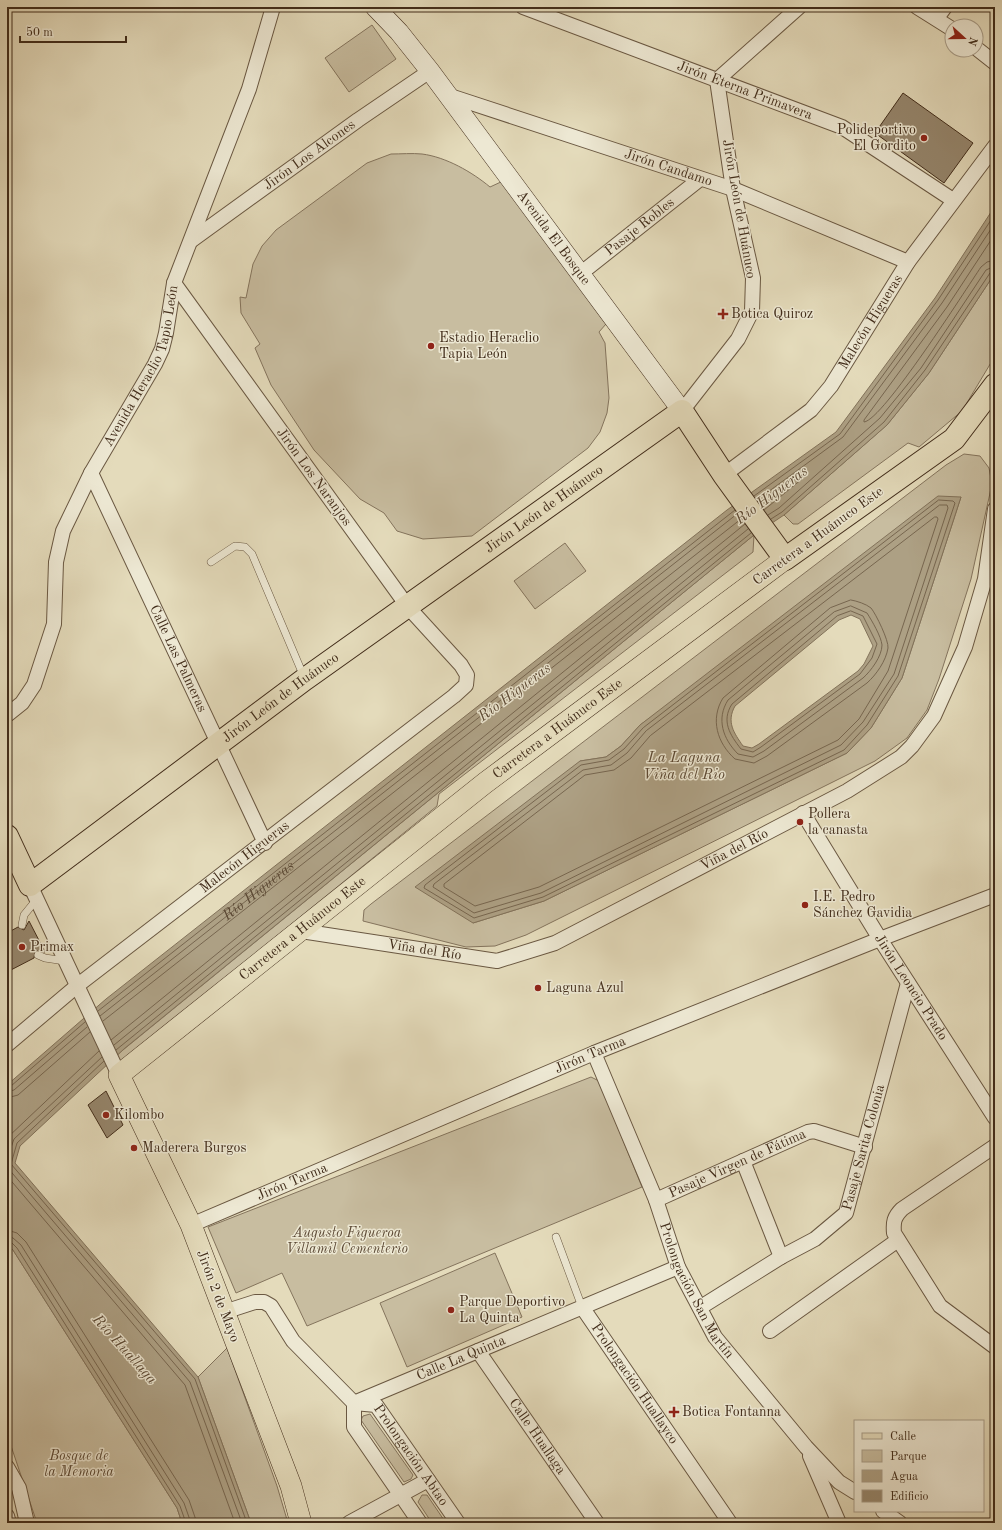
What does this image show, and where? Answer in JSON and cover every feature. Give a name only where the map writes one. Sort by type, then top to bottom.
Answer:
[{"type":"highway","name":"Carretera a Huánuco Este","points":[[785,558],[954,439],[995,385]]},
{"type":"highway","name":"Avenida El Bosque","points":[[682,411],[729,481],[785,558]]},
{"type":"highway","name":"Jirón León de Huánuco","points":[[34,892],[217,744],[305,679],[682,411]]},
{"type":"highway","points":[[7,836],[34,892]]},
{"type":"main road","name":"Carretera a Huánuco Este","points":[[116,1068],[301,930],[485,783],[785,558]]},
{"type":"main road","name":"Jirón 2 de Mayo","points":[[116,1068],[191,1225],[291,1486],[301,1523]]},
{"type":"street","name":"Avenida Heraclio Tapio León","points":[[7,715],[22,703],[34,685],[42,665],[54,624],[56,562],[63,531],[92,473],[155,364],[162,349],[174,283],[192,240],[249,89],[273,7]]},
{"type":"street","name":"Avenida El Bosque","points":[[375,7],[399,32],[430,71],[682,411]]},
{"type":"street","name":"Jirón Eterna Primavera","points":[[523,7],[842,127],[953,200]]},
{"type":"street","points":[[717,80],[799,7]]},
{"type":"street","points":[[917,7],[941,13]]},
{"type":"street","points":[[984,55],[995,64]]},
{"type":"street","name":"Jirón Los Alcones","points":[[192,240],[358,120],[430,71]]},
{"type":"street","name":"Jirón León de Huánuco","points":[[682,411],[738,339],[752,311],[753,278],[733,189],[717,80]]},
{"type":"street","name":"Jirón Candamo","points":[[447,95],[733,189],[908,262]]},
{"type":"street","name":"Malecón Higueras","points":[[729,481],[811,410],[831,386],[908,262],[995,146]]},
{"type":"street","name":"Pasaje Robles","points":[[580,274],[700,179]]},
{"type":"street","name":"Jirón Los Naranjos","points":[[174,283],[408,606],[461,665]]},
{"type":"street","name":"Calle Las Palmeras","points":[[92,473],[217,744],[265,843]]},
{"type":"street","name":"Viña del Río","points":[[301,930],[497,961],[555,942],[847,791],[901,757],[912,746],[934,716],[965,647],[985,579],[994,535],[995,509]]},
{"type":"street","name":"Malecón Higueras","points":[[7,1045],[79,987],[454,696],[466,684],[467,675],[461,665]]},
{"type":"street","name":"Jirón Leoncio Prado","points":[[803,813],[880,939],[995,1118]]},
{"type":"street","points":[[34,892],[116,1068]]},
{"type":"street","name":"Jirón Tarma","points":[[191,1225],[594,1052],[995,895]]},
{"type":"street","name":"Pasaje Sarita Colonia","points":[[701,1307],[782,1257],[815,1239],[846,1213],[908,983]]},
{"type":"street","name":"Prolongación San Martín","points":[[594,1052],[656,1200],[678,1267],[701,1307],[715,1336],[806,1447],[839,1482],[854,1491]]},
{"type":"street","name":"Pasaje Virgen de Fátima","points":[[656,1200],[808,1132],[814,1131],[865,1147]]},
{"type":"street","points":[[995,1146],[898,1213],[895,1216],[893,1225],[894,1233],[898,1240],[940,1306],[995,1347]]},
{"type":"street","points":[[743,1161],[782,1257]]},
{"type":"street","points":[[770,1331],[898,1240]]},
{"type":"street","name":"Calle La Quinta","points":[[354,1403],[678,1267]]},
{"type":"street","name":"Prolongación Abtao","points":[[224,1312],[255,1302],[264,1302],[271,1306],[292,1341],[354,1403],[376,1405],[458,1523]]},
{"type":"street","name":"Prolongación Huallayco","points":[[582,1307],[730,1523]]},
{"type":"street","name":"Calle Huallaga","points":[[478,1351],[597,1523]]},
{"type":"street","name":"Prolongación Abtao","points":[[354,1403],[354,1427],[420,1523]]},
{"type":"street","points":[[806,1447],[839,1523]]},
{"type":"street","points":[[7,1467],[19,1488],[27,1523]]},
{"type":"street","points":[[349,1523],[428,1480]]},
{"type":"street","points":[[884,1512],[900,1523]]},
{"type":"street","points":[[7,1516],[9,1523]]},
{"type":"lane","points":[[211,562],[235,546],[245,547],[252,554],[305,679]]},
{"type":"lane","points":[[22,925],[24,915],[34,892]]},
{"type":"lane","points":[[38,955],[45,958],[67,961]]},
{"type":"lane","name":"Prolongación Huallayco","points":[[556,1237],[582,1307]]},
{"type":"green space","points":[[372,25],[396,59],[349,92],[325,58]]},
{"type":"green space","name":"Estadio Heraclio Tapia León","points":[[391,154],[422,154],[440,158],[467,171],[490,187],[503,181],[606,324],[599,332],[605,343],[609,398],[607,413],[600,432],[588,448],[472,536],[423,539],[397,531],[384,513],[360,499],[314,450],[271,385],[255,348],[260,344],[241,313],[240,297],[246,298],[253,264],[262,246],[276,230],[367,163]]},
{"type":"green space","points":[[995,273],[995,356],[962,411],[919,447],[908,443],[798,524],[793,524],[784,515],[887,425],[929,373]]},
{"type":"green space","points":[[964,454],[980,456],[989,468],[992,484],[971,579],[939,679],[927,710],[907,738],[875,761],[526,935],[495,946],[466,947],[363,921],[364,910],[371,904],[946,465]],"holes":[[[961,497],[902,678],[871,728],[847,753],[544,901],[473,923],[580,761],[606,757],[621,746],[640,725]]]},
{"type":"green space","points":[[754,535],[753,552],[439,794],[437,806],[120,1063],[112,1059]]},
{"type":"green space","points":[[565,543],[586,571],[535,609],[514,581]]},
{"type":"green space","name":"Augusto Figueroa Villamil Cementerio","points":[[591,1077],[599,1081],[642,1187],[307,1326],[282,1273],[236,1293],[208,1227]]},
{"type":"green space","name":"Bosque de la Memoria","points":[[7,1244],[13,1250],[177,1508],[182,1523],[37,1523],[7,1434]]},
{"type":"green space","name":"Parque Deportivo La Quinta","points":[[495,1253],[522,1317],[407,1367],[380,1303]]},
{"type":"green space","points":[[227,1348],[277,1486],[288,1523],[251,1523],[198,1377]]},
{"type":"green space","points":[[370,1414],[413,1475],[411,1479],[404,1482],[361,1420],[363,1416]]},
{"type":"green space","points":[[422,1495],[427,1495],[446,1523],[432,1523],[418,1502]]},
{"type":"water","points":[[995,206],[995,273],[929,373],[887,425],[784,515],[754,535],[125,1048],[20,1146],[15,1163],[198,1377],[251,1523],[182,1523],[177,1508],[13,1250],[7,1244],[7,1085],[106,999],[727,510],[836,432],[935,298]]},
{"type":"water","name":"La Laguna Viña del Rio","points":[[938,496],[961,497],[902,678],[871,728],[847,753],[544,901],[473,923],[415,887],[580,761],[606,757],[621,746],[640,725]],"holes":[[[851,615],[860,619],[873,646],[864,664],[858,671],[759,744],[752,748],[743,746],[732,727],[731,717],[735,706],[839,620]]]},
{"type":"building","name":"Polideportivo El Gordito","points":[[903,93],[973,143],[944,183],[875,133]]},
{"type":"building","points":[[29,921],[45,952],[35,951],[34,958],[7,972],[7,933],[18,927],[24,930]]},
{"type":"building","name":"Kilombo","points":[[106,1091],[123,1125],[107,1138],[88,1105]]},
{"type":"place","name":"Polideportivo El Gordito","points":[[924,138]]},
{"type":"place","name":"Botica Quiroz","points":[[723,314]]},
{"type":"place","name":"Estadio Heraclio Tapia León","points":[[431,346]]},
{"type":"place","name":"Pollera la canasta","points":[[800,822]]},
{"type":"place","name":"I.E. Pedro Sánchez Gavidia","points":[[805,905]]},
{"type":"place","name":"Primax","points":[[22,947]]},
{"type":"place","name":"Laguna Azul","points":[[538,988]]},
{"type":"place","name":"Kilombo","points":[[106,1115]]},
{"type":"place","name":"Maderera Burgos","points":[[134,1148]]},
{"type":"place","name":"Parque Deportivo La Quinta","points":[[451,1310]]},
{"type":"place","name":"Botica Fontanna","points":[[674,1412]]},
{"type":"water label","name":"Río Higueras","points":[[772,496]]},
{"type":"water label","name":"Río Higueras","points":[[515,693]]},
{"type":"water label","name":"Río Higueras","points":[[258,891]]},
{"type":"water label","name":"Río Huallaga","points":[[124,1350]]}]
